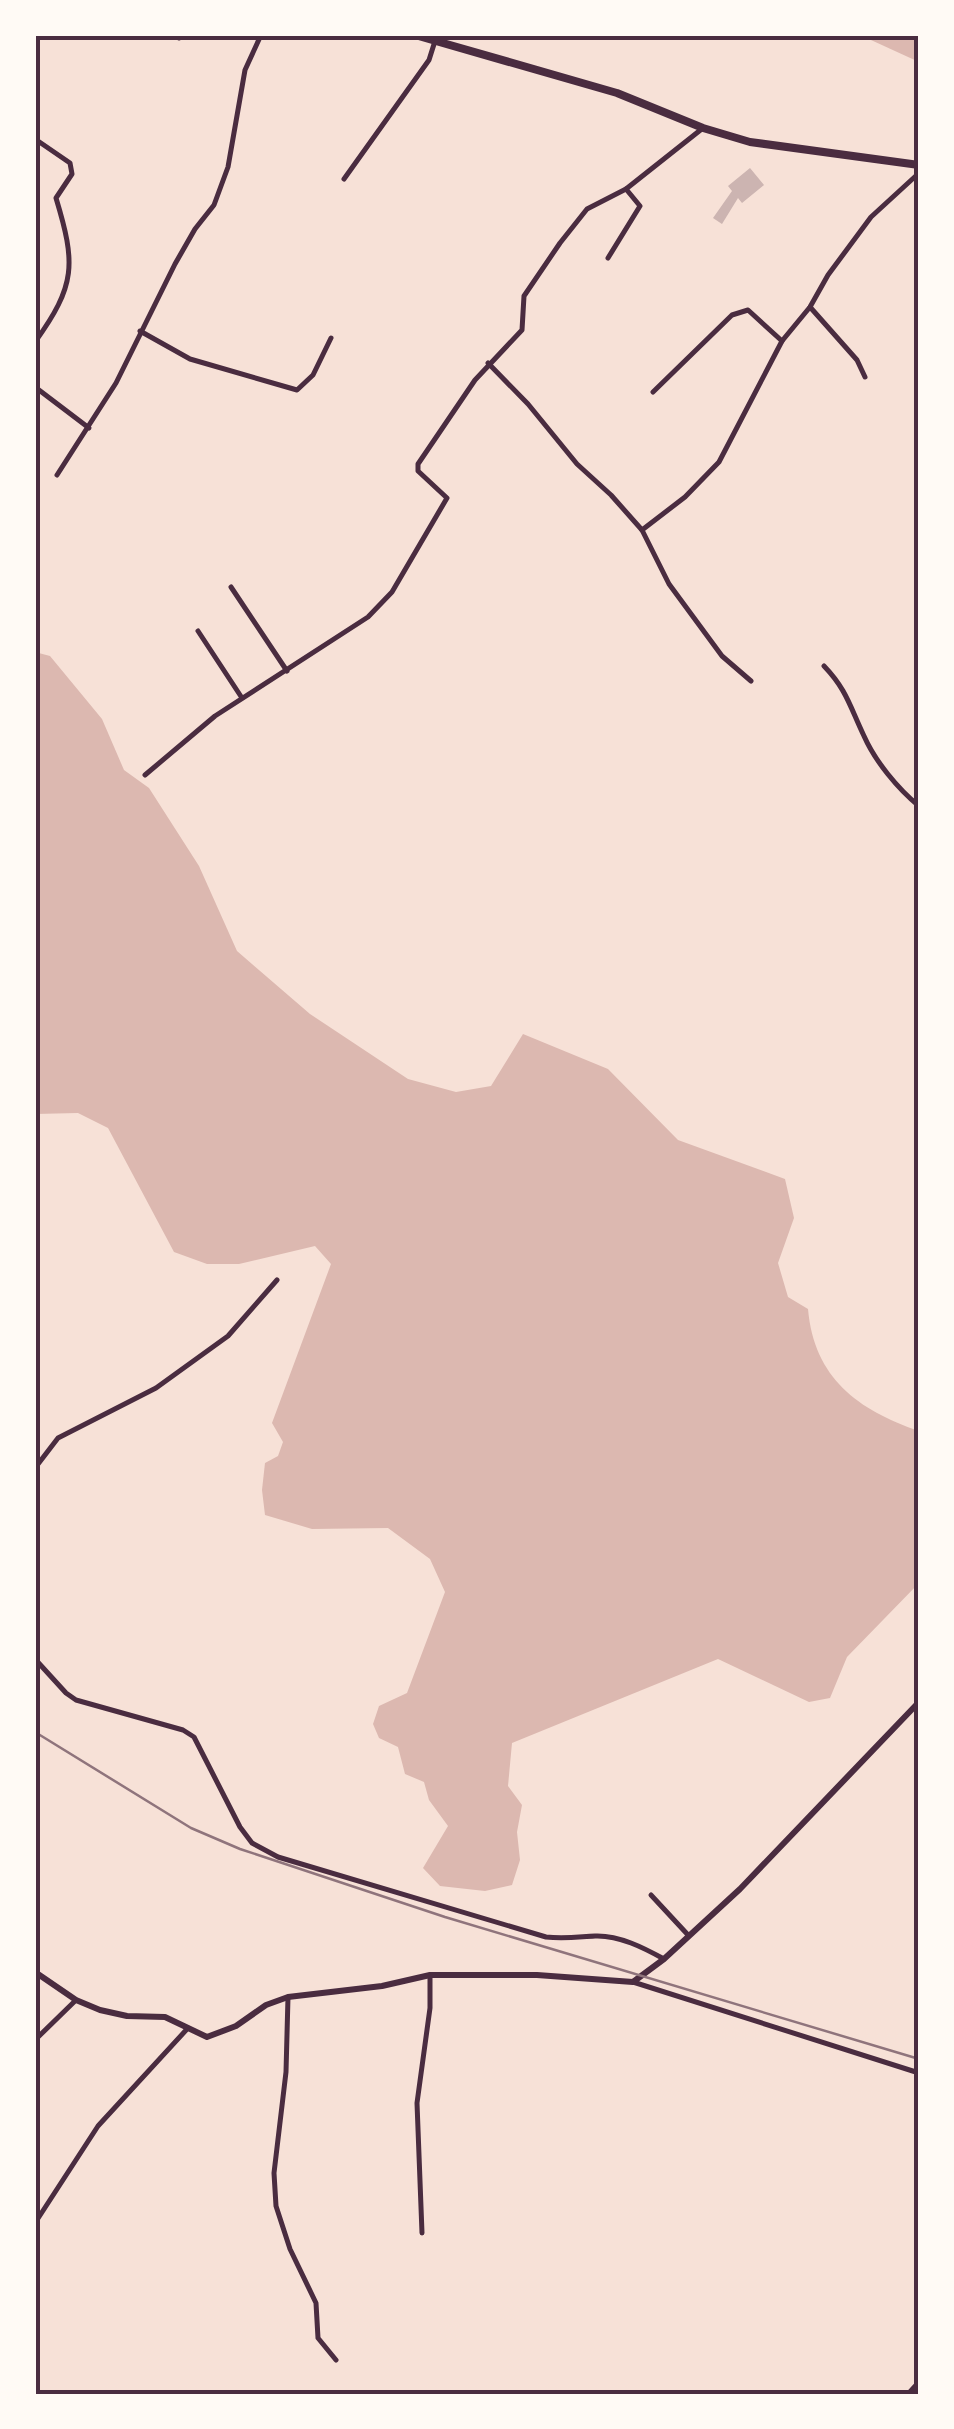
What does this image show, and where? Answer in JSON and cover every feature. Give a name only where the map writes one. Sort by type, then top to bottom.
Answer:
[{"type":"highway","points":[[414,35],[617,93],[702,128],[756,143],[919,169]]},
{"type":"street","points":[[173,35],[184,35]]},
{"type":"street","points":[[57,474],[89,428],[195,229],[214,205],[228,167],[245,70],[261,35]]},
{"type":"street","points":[[344,180],[429,60],[434,41]]},
{"type":"street","points":[[145,776],[215,716],[368,617],[392,592],[447,498],[418,470],[418,464],[456,404],[488,363],[522,330],[524,296],[587,210],[626,189],[702,128]]},
{"type":"street","points":[[35,139],[70,163],[72,174],[56,198],[67,238],[70,276],[61,303],[35,342]]},
{"type":"street","points":[[642,530],[686,497],[719,462],[782,341],[871,217],[919,169]]},
{"type":"street","points":[[608,258],[640,206],[626,189]]},
{"type":"street","points":[[810,307],[856,360],[865,377]]},
{"type":"street","points":[[653,392],[732,314],[741,310],[748,310],[782,341]]},
{"type":"street","points":[[140,331],[190,358],[297,390],[312,375],[331,338]]},
{"type":"street","points":[[488,363],[642,530],[669,584],[722,656],[751,680]]},
{"type":"street","points":[[35,387],[89,428]]},
{"type":"street","points":[[231,587],[287,671]]},
{"type":"street","points":[[198,631],[242,698]]},
{"type":"street","points":[[824,666],[844,686],[864,738],[897,784],[919,806]]},
{"type":"street","points":[[35,1468],[58,1438],[156,1388],[228,1336],[277,1280]]},
{"type":"street","points":[[35,1659],[76,1700],[182,1730],[194,1738],[240,1827],[252,1843],[278,1856],[546,1937],[571,1940],[598,1936],[638,1946],[664,1959]]},
{"type":"street","points":[[634,1982],[664,1959],[796,1833],[919,1702]]},
{"type":"street","points":[[651,1895],[688,1936]]},
{"type":"street","points":[[35,1972],[76,2000],[127,2016],[166,2017],[207,2037],[288,1997],[382,1986],[430,1974],[634,1982],[919,2073]]},
{"type":"street","points":[[422,2233],[417,2104],[430,2008],[430,1974]]},
{"type":"street","points":[[288,1997],[286,2072],[274,2173],[276,2206],[290,2249],[316,2303],[318,2338],[336,2360]]},
{"type":"street","points":[[35,2040],[76,2000]]},
{"type":"street","points":[[35,2224],[98,2126],[188,2028]]},
{"type":"street","points":[[908,2394],[919,2382]]},
{"type":"shaded area","points":[[860,35],[919,35],[919,62]]},
{"type":"shaded area","points":[[35,652],[50,656],[102,719],[124,770],[149,788],[199,866],[237,951],[310,1014],[408,1079],[456,1092],[491,1086],[523,1034],[608,1069],[678,1140],[785,1179],[794,1218],[778,1263],[788,1297],[808,1309],[819,1354],[843,1388],[877,1413],[919,1431],[919,1583],[847,1657],[830,1698],[809,1702],[718,1659],[512,1743],[508,1786],[522,1805],[517,1832],[520,1860],[512,1885],[485,1891],[440,1886],[423,1868],[448,1826],[429,1800],[424,1782],[405,1774],[398,1747],[379,1738],[373,1724],[379,1706],[407,1693],[445,1592],[430,1559],[388,1528],[312,1529],[265,1515],[265,1463],[278,1456],[283,1442],[272,1423],[331,1264],[315,1246],[239,1264],[207,1264],[174,1252],[108,1128],[78,1113],[35,1114]]},
{"type":"building","points":[[750,168],[764,185],[742,203],[738,198],[722,224],[713,218],[732,191],[728,186]]},
{"type":"railway","points":[[35,1732],[191,1828],[240,1849],[445,1917],[919,2059]]}]
